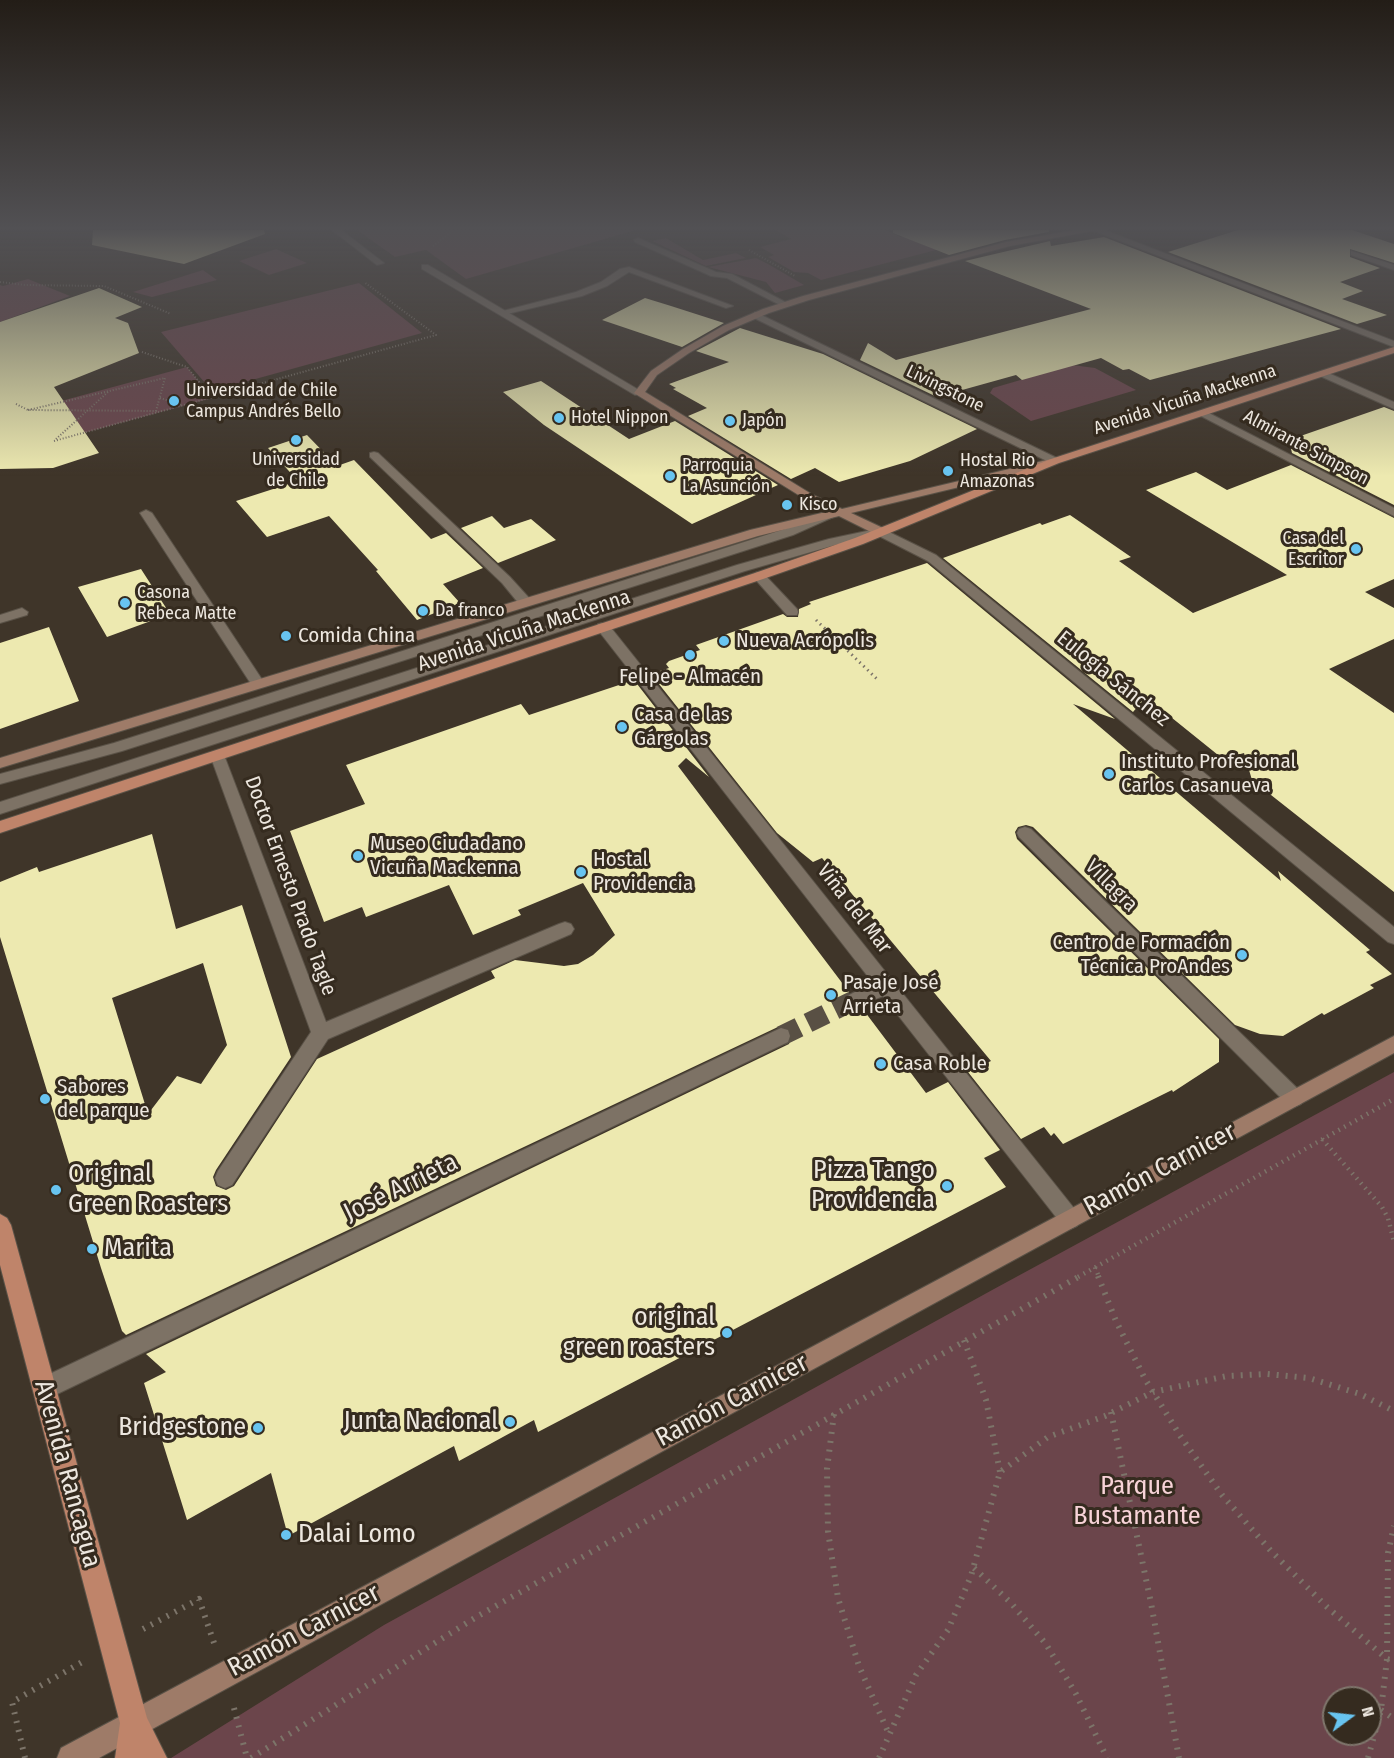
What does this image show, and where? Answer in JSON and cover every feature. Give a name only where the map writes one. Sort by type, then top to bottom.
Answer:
[{"type":"main road","points":[[763,312],[726,328],[686,351],[654,372],[639,393],[837,512],[881,532]]},
{"type":"main road","name":"Avenida Vicuña Mackenna","points":[[0,827],[759,576],[881,532],[969,494],[1055,461],[1394,350]]},
{"type":"main road","name":"Avenida Vicuña Mackenna","points":[[0,763],[754,533],[1055,461]]},
{"type":"main road","name":"Ramón Carnicer","points":[[70,1758],[1394,1044]]},
{"type":"main road","name":"Avenida Rancagua","points":[[0,1225],[134,1723],[153,1758]]},
{"type":"main road","name":"Avenida Rancagua","points":[[129,1758],[134,1723]]},
{"type":"street","points":[[502,312],[639,393]]},
{"type":"street","points":[[1310,312],[1394,344]]},
{"type":"street","name":"Livingstone","points":[[755,315],[1055,461]]},
{"type":"street","points":[[1323,374],[1394,406]]},
{"type":"street","name":"Almirante Simpson","points":[[1203,413],[1394,513]]},
{"type":"street","points":[[375,455],[506,580],[525,602]]},
{"type":"street","points":[[0,779],[127,743],[732,551],[789,532],[837,512]]},
{"type":"street","points":[[146,513],[258,684]]},
{"type":"street","points":[[0,808],[741,568],[833,542],[881,532]]},
{"type":"street","name":"Eulogia Sánchez","points":[[881,532],[932,558],[1394,937]]},
{"type":"street","points":[[759,576],[788,607]]},
{"type":"street","points":[[0,619],[22,612]]},
{"type":"street","name":"Viña del Mar","points":[[603,627],[1070,1219]]},
{"type":"street","name":"Doctor Ernesto Prado Tagle","points":[[217,754],[321,1033],[565,929]]},
{"type":"street","name":"Villagra","points":[[1025,833],[1294,1098]]},
{"type":"street","points":[[855,1000],[886,986]]},
{"type":"street","points":[[225,1178],[321,1033]]},
{"type":"street","name":"José Arrieta","points":[[45,1389],[781,1036]]},
{"type":"path","points":[[166,312],[171,314]]},
{"type":"path","points":[[108,391],[54,441],[436,335],[404,312]]},
{"type":"path","points":[[142,352],[187,368],[212,398]]},
{"type":"path","points":[[28,410],[165,378],[156,411]]},
{"type":"path","points":[[160,398],[183,406]]},
{"type":"path","points":[[16,404],[28,410],[164,412]]},
{"type":"path","points":[[788,607],[808,613],[879,681]]},
{"type":"path","points":[[250,1758],[478,1616],[1394,1099]]},
{"type":"path","points":[[1322,1139],[1382,1207],[1392,1224],[1394,1242]]},
{"type":"path","points":[[1095,1267],[1116,1321],[1152,1392],[1222,1495],[1271,1551],[1327,1607],[1391,1660]]},
{"type":"path","points":[[879,1758],[916,1675],[948,1630],[974,1568],[1000,1472],[986,1400],[964,1340]]},
{"type":"path","points":[[1000,1472],[1048,1437],[1111,1412],[1152,1392],[1186,1383],[1267,1374],[1309,1378],[1360,1394],[1394,1411]]},
{"type":"path","points":[[1111,1412],[1151,1603],[1179,1758]]},
{"type":"path","points":[[835,1413],[827,1470],[828,1531],[838,1598],[859,1666],[889,1735]]},
{"type":"path","points":[[1382,1705],[1391,1660],[1388,1553],[1394,1526]]},
{"type":"path","points":[[974,1568],[1011,1603],[1046,1644],[1077,1694],[1107,1758]]},
{"type":"path","points":[[12,1702],[25,1758]]},
{"type":"green space","points":[[0,312],[27,312],[0,322]]},
{"type":"green space","points":[[242,312],[396,312],[422,333],[212,391],[161,332]]},
{"type":"green space","points":[[1072,365],[1095,368],[1136,390],[1031,421],[990,393],[993,388]]},
{"type":"green space","points":[[187,367],[212,398],[54,441],[28,410]]},
{"type":"green space","name":"Parque Bustamante","points":[[1394,1072],[1394,1758],[171,1758],[384,1625]]},
{"type":"building","points":[[29,312],[130,312],[115,318],[128,323],[139,353],[54,387],[99,453],[53,468],[0,469],[0,322]]},
{"type":"building","points":[[618,312],[689,312],[724,323],[682,347],[602,320]]},
{"type":"building","points":[[1079,312],[1297,312],[1341,329],[1150,380],[1129,369],[1123,370],[1101,358],[1022,380],[1016,375],[937,397],[860,360],[868,343],[896,360]]},
{"type":"building","points":[[1326,312],[1379,312],[1387,315],[1357,324]]},
{"type":"building","points":[[740,328],[823,354],[977,429],[910,461],[839,482],[815,468],[791,479],[688,416],[707,408],[673,389],[676,388],[669,384],[729,362],[696,351]]},
{"type":"building","points":[[541,381],[629,439],[675,421],[778,485],[692,524],[544,425],[503,392]]},
{"type":"building","points":[[1384,407],[1394,411],[1394,505],[1292,453],[1289,440]]},
{"type":"building","points":[[307,435],[337,466],[354,460],[431,539],[446,533],[483,568],[443,584],[460,603],[417,620],[376,571],[378,570],[329,516],[267,537],[236,501],[298,481],[268,448]]},
{"type":"building","points":[[1291,465],[1394,518],[1394,579],[1365,592],[1394,608],[1394,639],[1329,669],[1394,713],[1394,892],[1252,780],[1244,753],[1223,759],[1146,697],[1133,712],[943,558],[1040,523],[1042,525],[1070,515],[1131,557],[1119,561],[1193,613],[1287,575],[1146,490],[1196,472],[1227,490]]},
{"type":"building","points":[[492,516],[504,528],[531,519],[556,540],[498,563],[461,528]]},
{"type":"building","points":[[927,563],[1115,719],[1073,704],[1281,881],[1278,871],[1370,950],[1366,952],[1392,974],[1370,985],[1374,988],[1324,1015],[1322,1013],[1283,1036],[1260,1034],[1235,1025],[1033,827],[1026,825],[1018,827],[1015,832],[1017,839],[1219,1039],[1219,1062],[1173,1092],[1172,1090],[1063,1144],[1054,1133],[1051,1136],[1044,1127],[1021,1139],[968,1072],[991,1061],[822,858],[813,862],[777,833],[651,674],[669,668],[666,664],[669,661],[700,650],[696,645],[783,614],[787,617],[798,617],[799,609],[811,604],[809,602]]},
{"type":"building","name":"Casona Rebeca Matte","points":[[141,569],[170,614],[107,637],[78,587]]},
{"type":"building","points":[[49,627],[79,701],[0,729],[0,643]]},
{"type":"building","points":[[634,680],[709,777],[686,758],[678,766],[849,992],[844,999],[847,1006],[854,1010],[860,1008],[865,1012],[926,1093],[948,1082],[1000,1150],[984,1158],[1006,1187],[538,1432],[534,1420],[459,1461],[454,1446],[288,1536],[271,1473],[187,1520],[144,1383],[166,1372],[146,1354],[789,1044],[792,1035],[789,1028],[780,1026],[126,1335],[122,1331],[101,1268],[0,937],[0,882],[37,867],[39,872],[152,834],[176,929],[242,905],[291,1057],[216,1170],[213,1177],[216,1186],[226,1190],[234,1186],[317,1059],[495,978],[491,971],[515,960],[564,966],[578,964],[593,955],[615,935],[583,883],[518,910],[521,915],[473,935],[449,885],[366,917],[362,907],[324,922],[290,831],[365,804],[346,765],[521,704],[529,715]],"holes":[[[203,963],[227,1045],[201,1084],[177,1076],[148,1114],[112,998]]]},
{"type":"tunnel","points":[[781,1036],[855,1000]]},
{"type":"place","name":"Universidad de Chile Campus Andrés Bello","points":[[174,401]]},
{"type":"place","name":"Hotel Nippon","points":[[559,418]]},
{"type":"place","name":"Japón","points":[[730,421]]},
{"type":"place","name":"Universidad de Chile","points":[[296,440]]},
{"type":"place","name":"Hostal Rio Amazonas","points":[[948,471]]},
{"type":"place","name":"Parroquia La Asunción","points":[[670,476]]},
{"type":"place","name":"Kisco","points":[[787,505]]},
{"type":"place","name":"Casa del Escritor","points":[[1356,549]]},
{"type":"place","name":"Casona Rebeca Matte","points":[[125,603]]},
{"type":"place","name":"Da franco","points":[[423,611]]},
{"type":"place","name":"Comida China","points":[[286,636]]},
{"type":"place","name":"Nueva Acrópolis","points":[[724,641]]},
{"type":"place","name":"Felipe - Almacén","points":[[690,655]]},
{"type":"place","name":"Casa de las Gárgolas","points":[[622,727]]},
{"type":"place","name":"Instituto Profesional Carlos Casanueva","points":[[1109,774]]},
{"type":"place","name":"Museo Ciudadano Vicuña Mackenna","points":[[358,856]]},
{"type":"place","name":"Hostal Providencia","points":[[581,872]]},
{"type":"place","name":"Centro de Formación Técnica ProAndes","points":[[1242,955]]},
{"type":"place","name":"Pasaje José Arrieta","points":[[831,995]]},
{"type":"place","name":"Casa Roble","points":[[881,1064]]},
{"type":"place","name":"Sabores del parque","points":[[45,1099]]},
{"type":"place","name":"Pizza Tango Providencia","points":[[947,1186]]},
{"type":"place","name":"Original Green Roasters","points":[[56,1190]]},
{"type":"place","name":"Marita","points":[[92,1249]]},
{"type":"place","name":"original green roasters","points":[[727,1333]]},
{"type":"place","name":"Junta Nacional","points":[[510,1422]]},
{"type":"place","name":"Bridgestone","points":[[258,1428]]},
{"type":"place","name":"Dalai Lomo","points":[[286,1535]]}]
